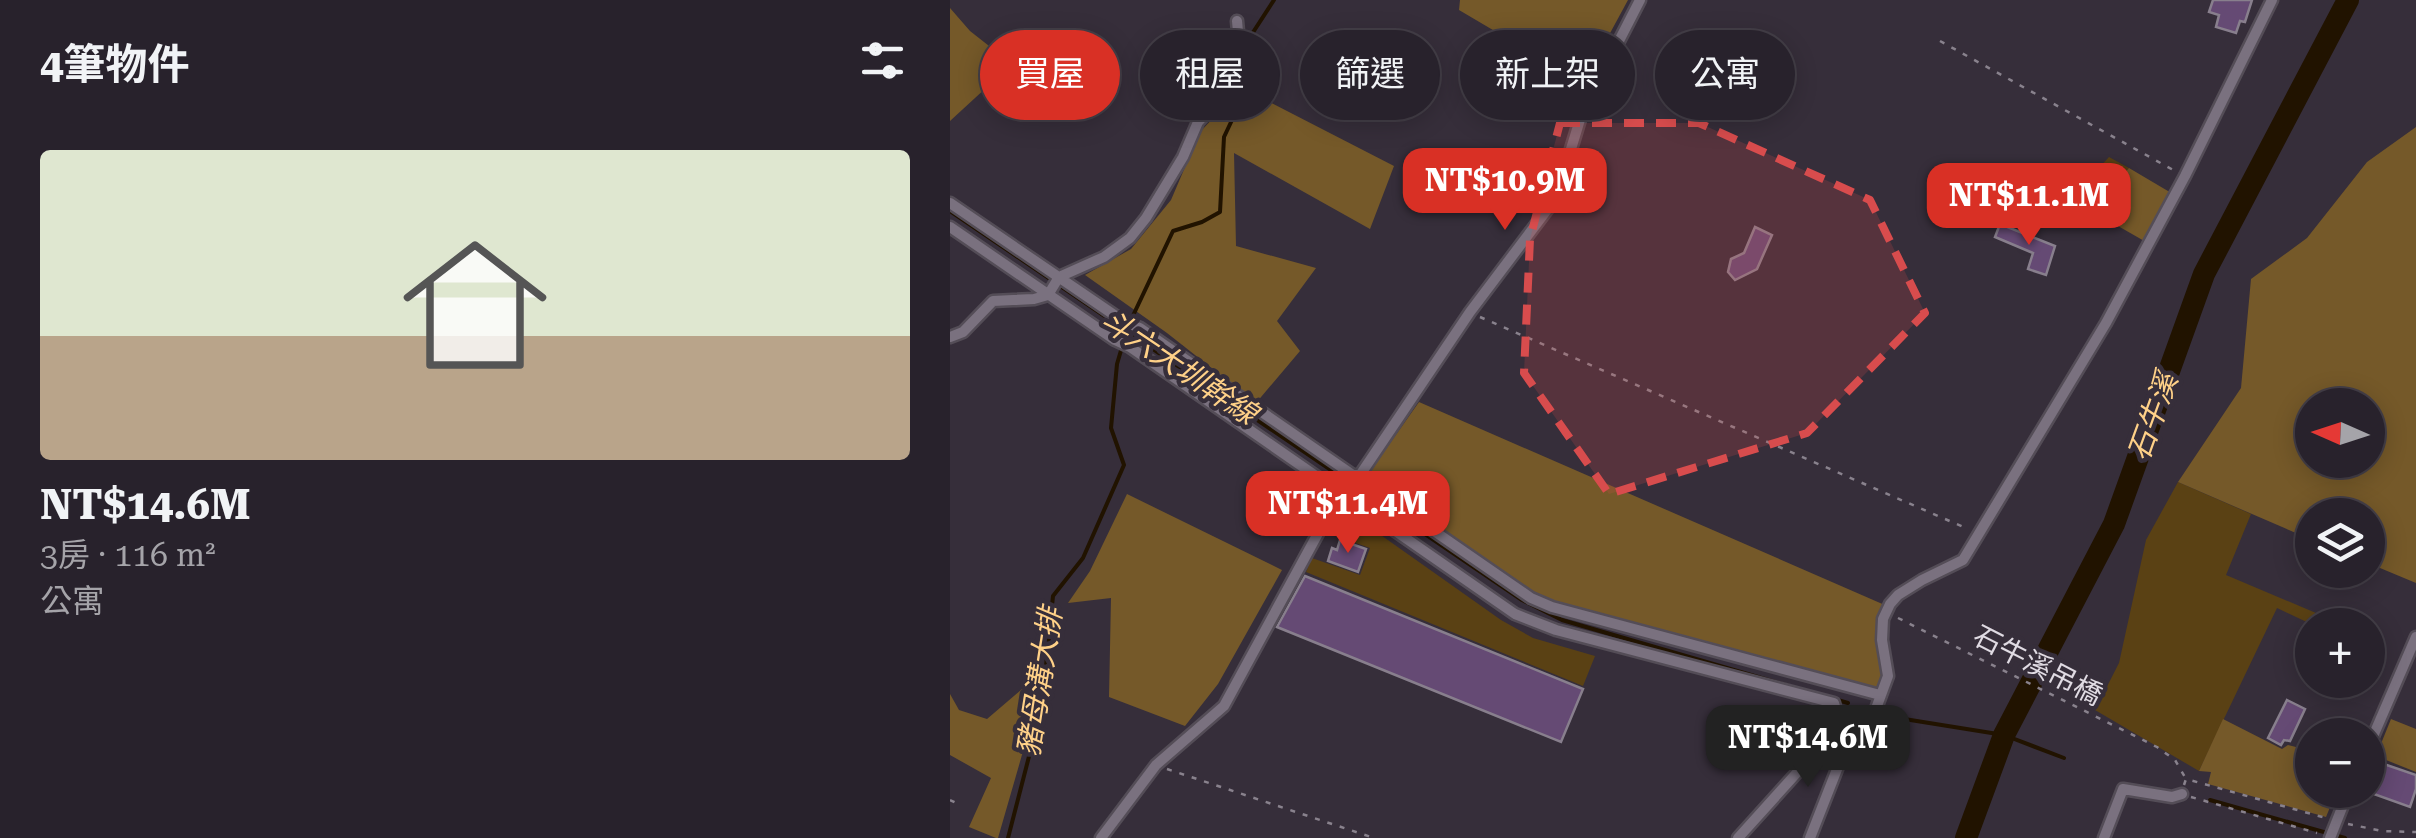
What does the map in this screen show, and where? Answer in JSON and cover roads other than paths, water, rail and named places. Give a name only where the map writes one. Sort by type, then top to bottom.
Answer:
[{"type":"street","points":[[1101,838],[1156,765],[1224,706],[1340,493],[1352,476],[1360,475],[1470,312],[1556,198],[1582,113],[1640,0]]},
{"type":"street","points":[[1810,838],[1856,728],[1874,714],[1888,676],[1882,640],[1883,620],[1890,604],[1922,580],[1963,560],[2080,370],[2185,176],[2272,0]]},
{"type":"street","points":[[950,337],[963,332],[993,301],[1048,295],[1059,278],[1104,257],[1130,238],[1182,157],[1198,122],[1226,92],[1240,53],[1237,21]]},
{"type":"street","points":[[950,203],[1123,321],[1140,328],[1531,598],[1880,695]]},
{"type":"street","points":[[950,227],[1515,614],[1556,630],[1834,703],[1838,717],[1830,736],[1738,838]]},
{"type":"street","points":[[2381,718],[2416,638]]},
{"type":"street","points":[[1838,717],[1856,728]]},
{"type":"street","points":[[2104,838],[2122,789],[2172,797],[2182,794]]},
{"type":"street","points":[[2330,838],[2341,808]]},
{"type":"waterway","name":"豬母溝大排","points":[[1130,322],[1173,231],[1220,212],[1224,137],[1240,103],[1250,37],[1274,0]]},
{"type":"waterway","name":"石牛溪","points":[[1966,838],[2004,735],[2114,524],[2204,274],[2348,0]]},
{"type":"waterway","name":"斗六大圳幹線","points":[[950,211],[1522,600],[1562,620],[1806,691]]},
{"type":"waterway","name":"豬母溝大排","points":[[1008,838],[1042,706],[1053,596],[1083,558],[1124,465],[1111,428],[1117,364],[1127,330]]},
{"type":"waterway","name":"斗六大圳幹線","points":[[1834,699],[1848,703]]},
{"type":"waterway","name":"斗六大圳幹線","points":[[1898,718],[2004,735],[2064,758]]},
{"type":"waterway","name":"斗六大圳幹線","points":[[2210,800],[2345,838]]}]
